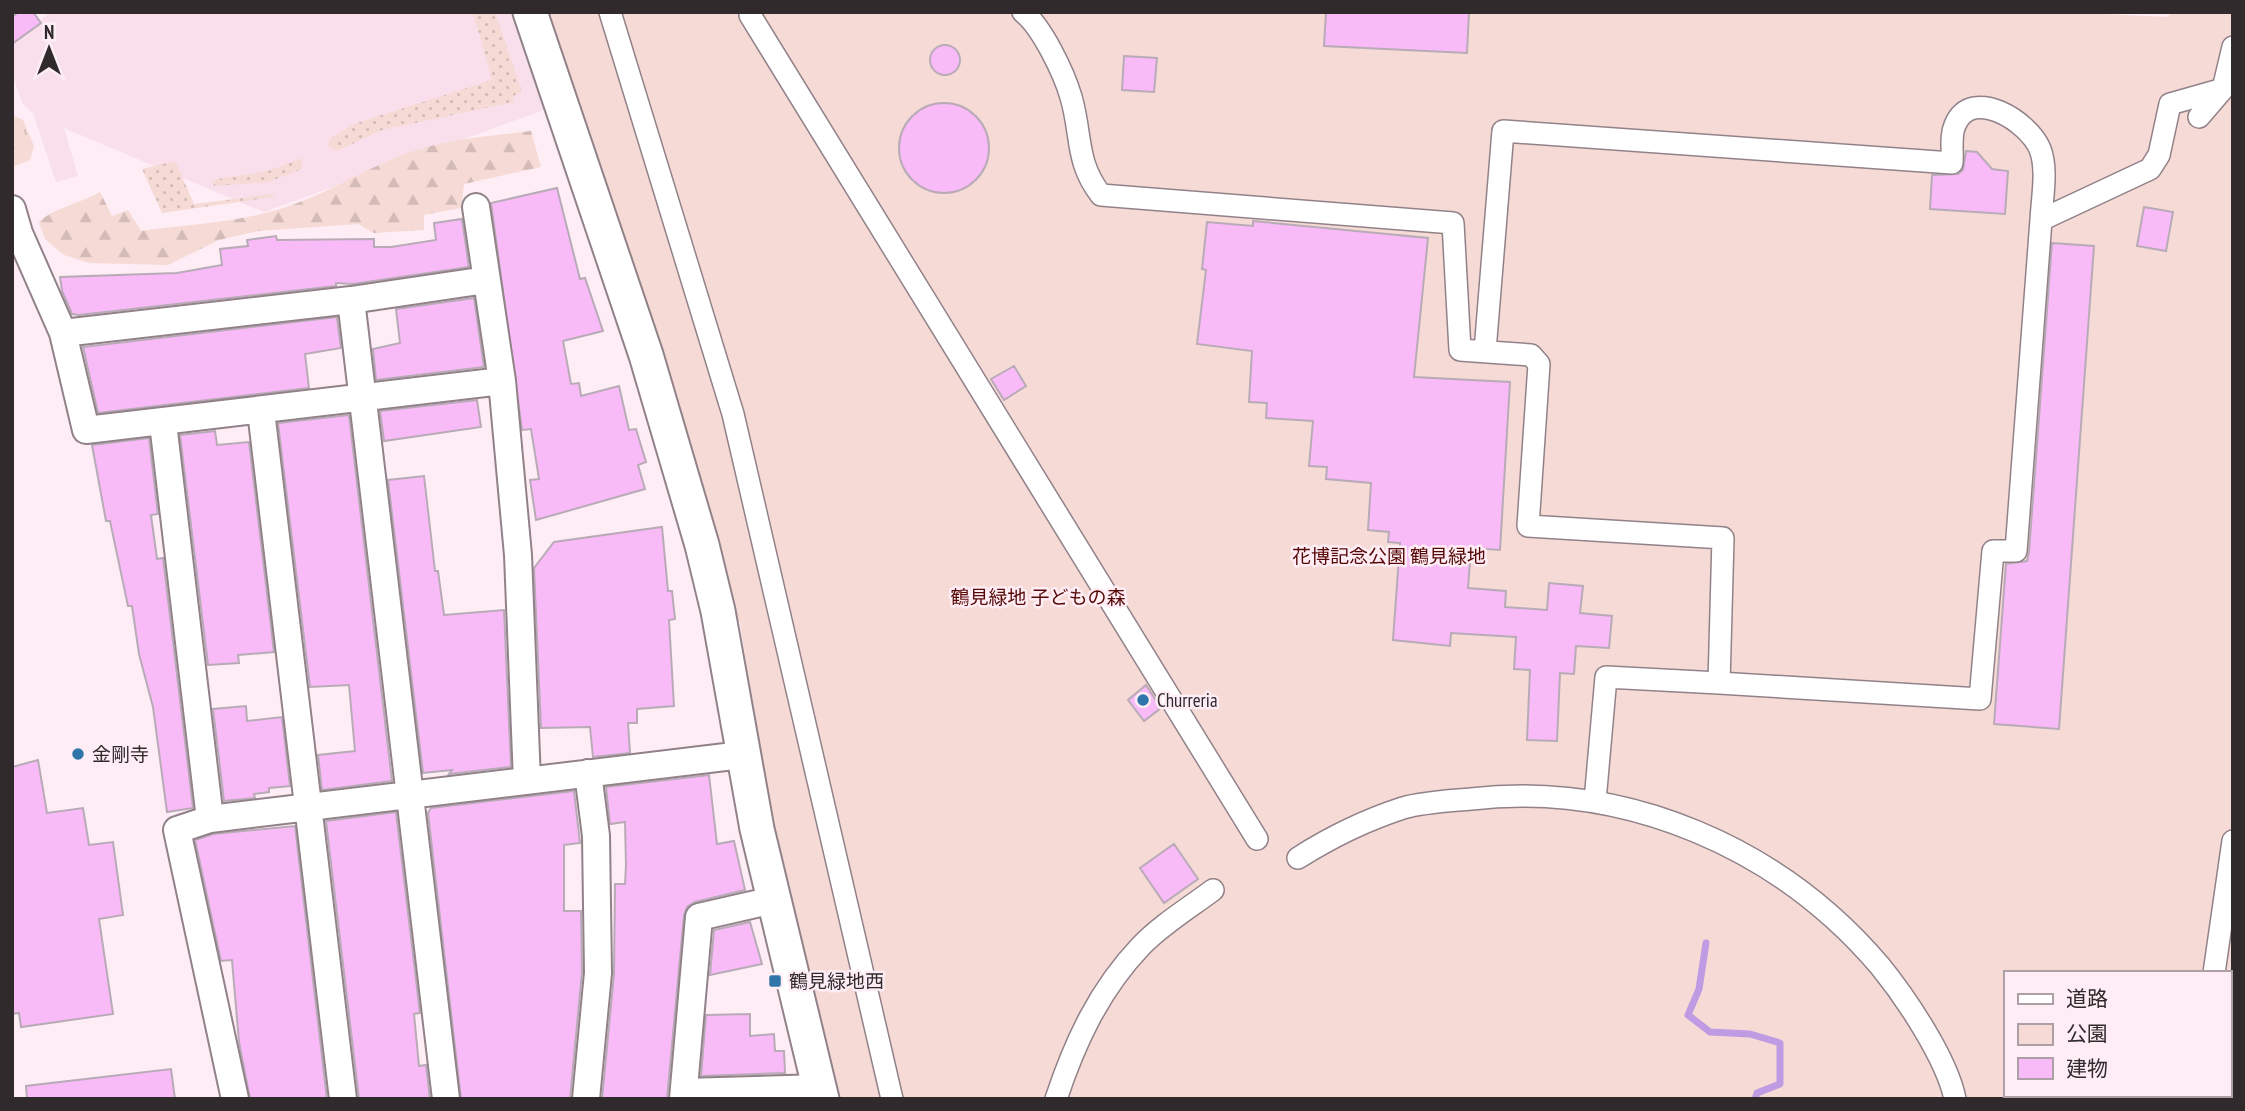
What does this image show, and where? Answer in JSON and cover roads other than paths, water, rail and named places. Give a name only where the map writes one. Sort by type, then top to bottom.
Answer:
[{"type":"street","points":[[530,12],[646,355],[679,465],[718,611],[742,755],[773,900],[821,1094],[683,1095],[699,916],[773,900]]},
{"type":"street","points":[[610,12],[733,414],[892,1099]]},
{"type":"street","points":[[1023,12],[1035,22],[1071,96],[1086,175],[1101,195],[1453,223],[1460,350],[1531,355],[1539,364],[1528,526],[1723,538],[1719,682]]},
{"type":"street","points":[[750,15],[1257,839]]},
{"type":"street","points":[[2199,117],[2223,89],[2233,47]]},
{"type":"street","points":[[2040,220],[2144,173],[2159,155],[2170,104],[2223,89]]},
{"type":"street","points":[[1485,351],[1503,131],[1952,163],[1953,131],[1957,120],[1969,110],[1986,109],[2017,120],[2036,141],[2043,168],[2016,551],[1993,551],[1980,699],[1606,677],[1595,801]]},
{"type":"street","points":[[477,207],[502,381],[520,583],[527,781]]},
{"type":"street","points":[[12,209],[19,233],[63,334],[86,430],[502,381]]},
{"type":"street","points":[[63,334],[351,300],[486,280]]},
{"type":"street","points":[[351,300],[446,1099]]},
{"type":"street","points":[[261,411],[343,1099]]},
{"type":"street","points":[[163,423],[210,819]]},
{"type":"street","points":[[235,1099],[177,830],[210,819],[742,755]]},
{"type":"street","points":[[586,1099],[598,973],[596,836],[588,774]]},
{"type":"street","points":[[1298,858],[1335,835],[1405,808],[1510,794],[1595,801],[1670,820],[1743,852],[1823,906],[1851,932],[1902,993],[1928,1038],[1955,1099]]},
{"type":"street","points":[[2214,971],[2233,841]]},
{"type":"street","points":[[1056,1099],[1074,1044],[1105,989],[1142,944],[1213,890]]},
{"type":"waterway","points":[[1706,943],[1699,989],[1688,1015],[1710,1032],[1750,1034],[1780,1043],[1780,1084],[1757,1093],[1755,1099]]},
{"type":"place","name":"Churreria","points":[[1143,700]]},
{"type":"place","name":"金剛寺","points":[[78,754]]},
{"type":"place","name":"鶴見緑地西","points":[[775,981]]},
{"type":"park label","name":"花博記念公園 鶴見緑地","points":[[1389,556]]},
{"type":"park label","name":"鶴見緑地 子どもの森","points":[[1038,597]]}]
